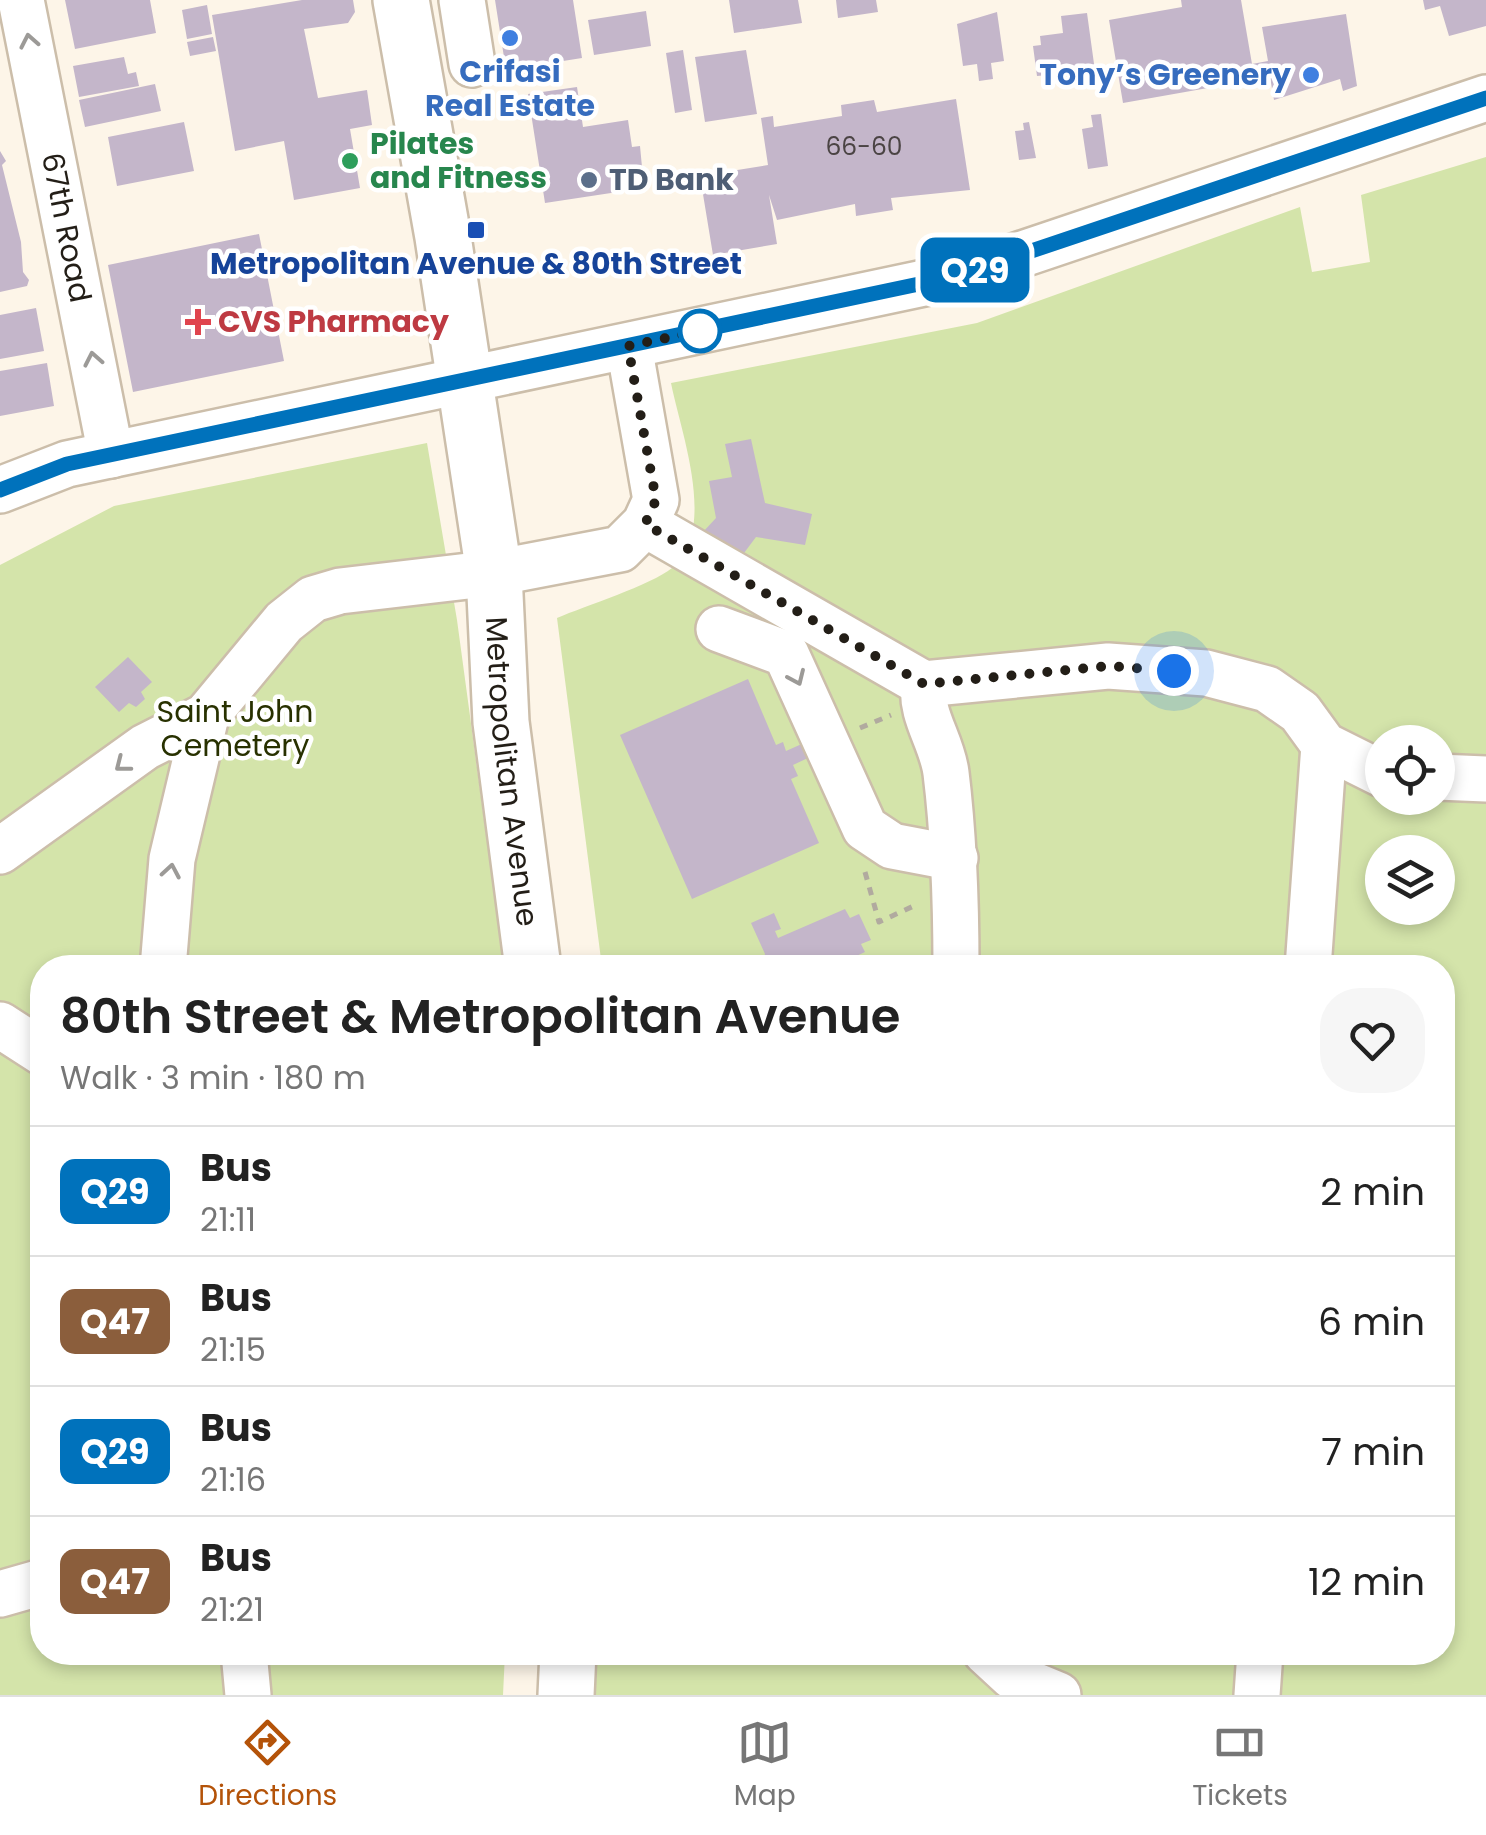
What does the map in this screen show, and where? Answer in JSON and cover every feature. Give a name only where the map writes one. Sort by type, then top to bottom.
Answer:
[{"type":"main road","name":"Metropolitan Avenue","points":[[403,12],[494,573],[501,722],[532,955]]},
{"type":"main road","name":"Metropolitan Avenue","points":[[494,573],[537,729],[569,955]]},
{"type":"main road","points":[[531,1695],[532,1665]]},
{"type":"main road","points":[[566,1695],[567,1665]]},
{"type":"street","name":"67th Road","points":[[21,0],[112,455]]},
{"type":"street","points":[[403,12],[463,7],[472,64]]},
{"type":"street","points":[[0,490],[67,464],[957,276],[1486,98]]},
{"type":"street","points":[[0,851],[145,748],[206,716],[284,622],[312,599],[340,590],[494,573],[620,549],[645,524],[656,500],[628,346]]},
{"type":"street","points":[[645,524],[923,693],[1108,666],[1206,673],[1267,689],[1300,712],[1324,745],[1365,766]]},
{"type":"street","points":[[719,629],[786,654],[865,828],[892,846],[954,858]]},
{"type":"street","points":[[923,693],[945,767],[954,858],[956,955]]},
{"type":"street","points":[[165,955],[172,860],[206,716]]},
{"type":"street","points":[[1309,955],[1324,745]]},
{"type":"street","points":[[1455,778],[1486,779]]},
{"type":"street","points":[[0,1024],[30,1044]]},
{"type":"street","points":[[0,1594],[30,1585]]},
{"type":"street","points":[[245,1665],[248,1695]]},
{"type":"street","points":[[1000,1665],[1012,1676],[1058,1695]]},
{"type":"street","points":[[1256,1695],[1259,1665]]},
{"type":"path","points":[[826,742],[923,693]]},
{"type":"green space","points":[[1486,157],[1486,1695],[593,1695],[594,1665],[1455,1665],[1455,955],[600,955],[557,618],[662,575],[686,551],[695,506],[688,453],[671,383],[977,323],[1300,207],[1312,272],[1370,262],[1361,195]]},
{"type":"green space","name":"Saint John Cemetery","points":[[427,443],[457,620],[502,955],[30,955],[30,1665],[504,1665],[503,1695],[0,1695],[0,565],[114,506]]},
{"type":"building","points":[[65,0],[150,0],[156,33],[75,49]]},
{"type":"building","points":[[302,0],[353,0],[355,12],[348,23],[304,29],[318,98],[367,90],[372,125],[350,129],[360,188],[294,200],[284,141],[235,151],[212,15]]},
{"type":"building","points":[[495,0],[573,0],[582,58],[506,70]]},
{"type":"building","points":[[729,0],[798,0],[802,23],[734,33]]},
{"type":"building","points":[[836,0],[876,0],[878,12],[838,18]]},
{"type":"building","points":[[1181,0],[1241,0],[1252,64],[1268,61],[1262,27],[1346,14],[1357,86],[1343,91],[1340,79],[1274,100],[1270,77],[1123,103],[1109,20],[1182,7]]},
{"type":"building","points":[[1423,0],[1486,0],[1486,26],[1449,36],[1440,6],[1425,10]]},
{"type":"building","points":[[207,5],[212,34],[187,39],[182,10]]},
{"type":"building","points":[[646,11],[651,46],[594,55],[588,20]]},
{"type":"building","points":[[997,12],[1004,61],[991,63],[993,79],[979,81],[977,64],[963,66],[957,24]]},
{"type":"building","points":[[1087,13],[1095,71],[1037,76],[1033,46],[1041,45],[1040,36],[1063,33],[1061,16]]},
{"type":"building","points":[[213,37],[216,51],[190,56],[187,42]]},
{"type":"building","points":[[683,50],[692,110],[675,113],[666,53]]},
{"type":"building","points":[[746,50],[757,114],[705,122],[695,57]]},
{"type":"building","points":[[124,57],[128,74],[136,72],[139,86],[79,97],[73,66]]},
{"type":"building","points":[[155,84],[161,111],[85,127],[79,100]]},
{"type":"building","points":[[577,87],[583,127],[628,120],[632,147],[640,146],[644,188],[545,203],[528,94]]},
{"type":"building","points":[[956,99],[970,190],[891,198],[893,210],[856,216],[855,204],[777,220],[769,195],[777,244],[713,255],[700,176],[768,165],[761,118],[773,116],[774,127],[842,116],[841,105],[874,100],[877,112]]},
{"type":"building","points":[[1101,114],[1108,166],[1088,169],[1082,129],[1093,127],[1091,115]]},
{"type":"building","points":[[184,122],[194,171],[117,186],[108,137]]},
{"type":"building","points":[[1029,122],[1036,158],[1019,160],[1015,131],[1024,130],[1023,123]]},
{"type":"building","points":[[0,151],[6,161],[2,165],[21,242],[23,272],[29,280],[27,286],[0,292]]},
{"type":"building","name":"CVS Pharmacy","points":[[259,234],[284,361],[133,392],[108,265]]},
{"type":"building","points":[[36,308],[44,351],[0,359],[0,315]]},
{"type":"building","points":[[47,363],[54,406],[0,416],[0,371]]},
{"type":"building","points":[[751,439],[765,503],[812,514],[805,545],[756,537],[741,557],[703,532],[716,518],[709,481],[732,477],[725,444]]},
{"type":"building","points":[[128,657],[152,682],[141,692],[145,699],[136,707],[129,703],[119,712],[95,687]]},
{"type":"building","points":[[748,679],[776,745],[783,742],[786,751],[804,743],[810,757],[793,765],[798,776],[791,779],[819,843],[692,899],[620,735]]},
{"type":"building","points":[[845,909],[850,918],[859,914],[871,940],[861,944],[865,952],[858,955],[765,955],[751,923],[774,913],[781,929],[775,931],[778,938]]},
{"type":"bus line","name":"Q29","points":[[0,490],[67,464],[957,276],[1486,98]]},
{"type":"place","name":"Crifasi Real Estate","points":[[510,38]]},
{"type":"place","name":"Tony’s Greenery","points":[[1311,75]]},
{"type":"place","name":"Pilates and Fitness","points":[[350,161]]},
{"type":"place","name":"TD Bank","points":[[589,180]]},
{"type":"place","name":"Metropolitan Avenue & 80th Street","points":[[476,230]]},
{"type":"place","name":"CVS Pharmacy","points":[[198,322]]},
{"type":"route","points":[[700,331],[628,346],[656,500],[645,524],[924,684],[1108,666],[1174,671]]}]
